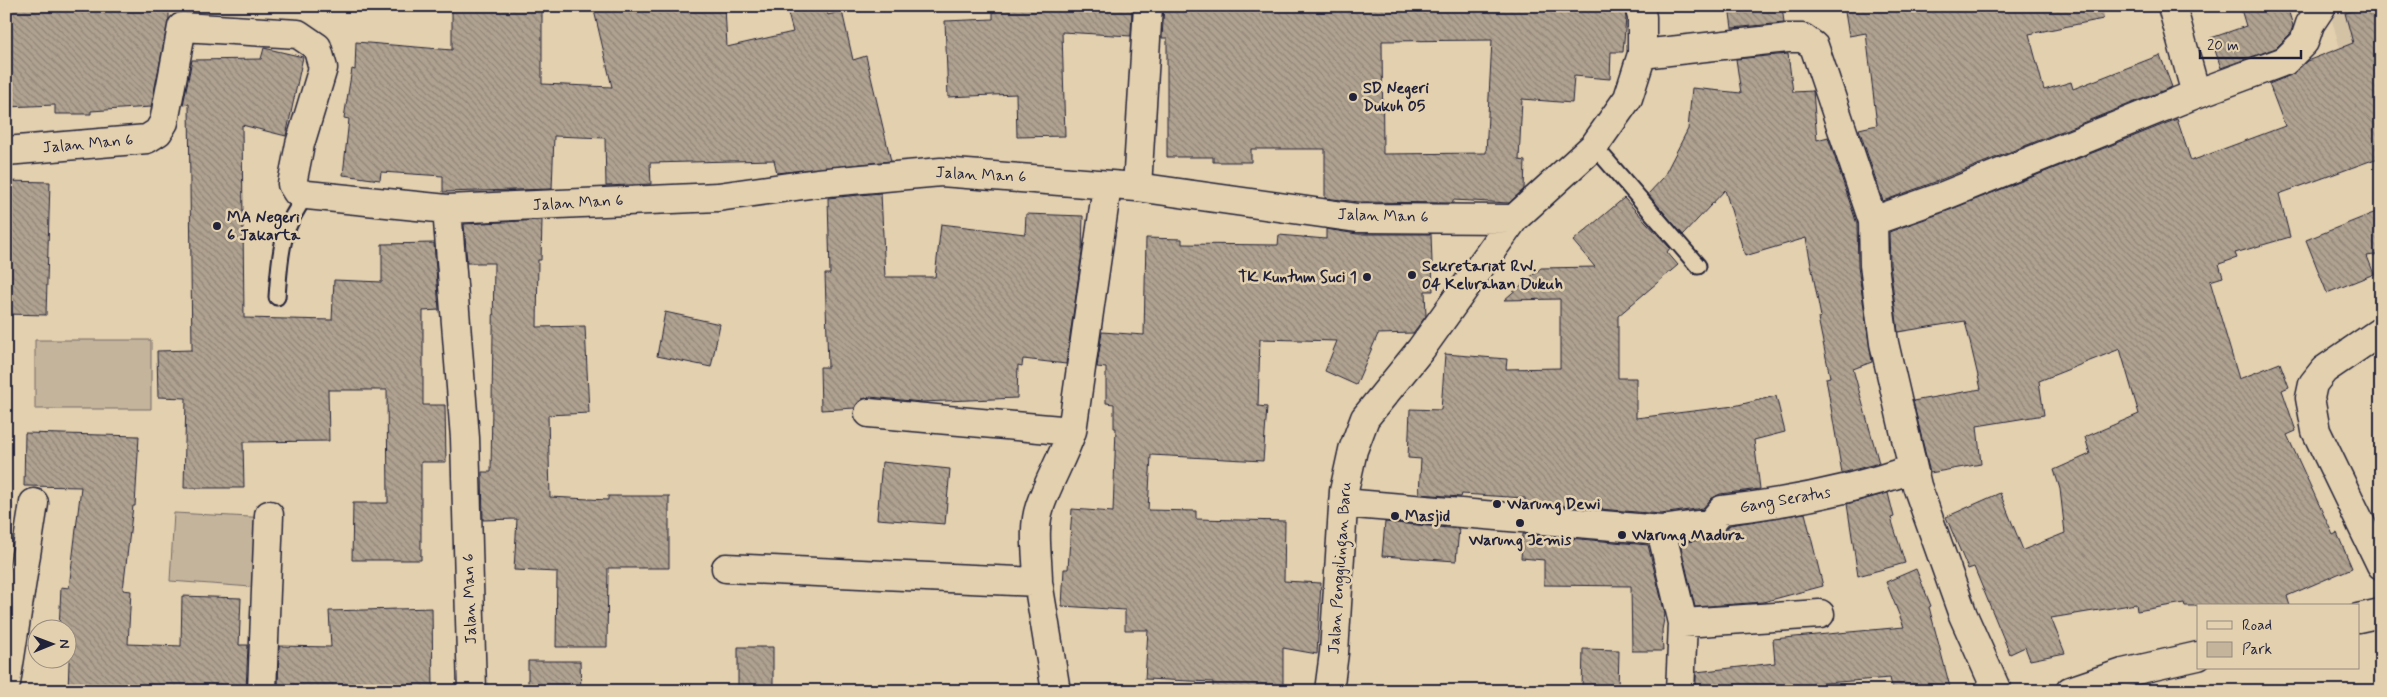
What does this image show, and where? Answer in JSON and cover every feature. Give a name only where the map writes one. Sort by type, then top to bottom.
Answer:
[{"type":"street","points":[[1137,186],[1148,6]]},
{"type":"street","name":"Jalan Penggilingan Baru","points":[[1329,691],[1334,653],[1343,503],[1352,450],[1365,418],[1421,349],[1514,219],[1594,146],[1628,98],[1642,54],[1642,17],[1639,6]]},
{"type":"street","points":[[2172,6],[2196,94]]},
{"type":"street","points":[[1873,221],[1941,197],[2196,94],[2285,61],[2304,42],[2310,24],[2322,6]]},
{"type":"street","name":"Jalan Man 6","points":[[6,152],[147,139],[158,132],[164,122],[179,17],[298,34],[317,47],[323,68],[300,144],[292,184],[297,192],[307,195],[447,209],[718,197],[817,183],[941,172],[1054,179],[1107,186],[1137,186],[1357,218],[1514,219]]},
{"type":"street","points":[[1642,54],[1788,38],[1803,38],[1814,46],[1873,221],[1874,265],[1884,343],[1917,486],[1963,615],[1997,691]]},
{"type":"street","points":[[1056,691],[1038,582],[1037,523],[1040,506],[1062,460],[1072,431],[1107,186]]},
{"type":"street","name":"Jalan Man 6","points":[[447,209],[465,438],[472,691]]},
{"type":"street","points":[[2381,331],[2324,370],[2313,384],[2310,398],[2316,430],[2381,565]]},
{"type":"street","points":[[869,413],[1072,431]]},
{"type":"street","name":"Gang Seratus","points":[[1343,503],[1661,530],[1711,523],[1722,510],[1772,505],[1867,484],[1913,469]]},
{"type":"street","points":[[6,683],[34,504]]},
{"type":"street","points":[[262,691],[269,514]]},
{"type":"street","points":[[1661,530],[1683,623],[1680,691]]},
{"type":"street","points":[[726,568],[1038,582]]},
{"type":"street","points":[[2360,618],[2381,613]]},
{"type":"street","points":[[1683,623],[1820,614]]},
{"type":"street","points":[[2070,691],[2123,672],[2197,656]]},
{"type":"lane","points":[[1594,146],[1698,266]]},
{"type":"lane","points":[[277,297],[282,242],[297,207],[307,195]]},
{"type":"shaded area","points":[[2381,6],[2381,173],[2377,174],[2328,7]]},
{"type":"green space","points":[[35,340],[151,340],[151,409],[35,409]]},
{"type":"green space","points":[[174,513],[269,518],[265,588],[170,581]]},
{"type":"building","points":[[6,6],[169,6],[169,18],[151,107],[91,111],[91,114],[55,114],[55,105],[6,107]]},
{"type":"building","points":[[452,6],[542,6],[542,84],[612,87],[593,6],[725,6],[727,47],[793,32],[786,6],[825,6],[828,15],[842,11],[853,60],[866,56],[891,161],[777,173],[774,160],[650,163],[651,184],[606,186],[605,138],[554,136],[552,189],[443,192],[443,176],[381,172],[380,180],[343,175],[349,119],[344,118],[352,69],[355,70],[356,42],[452,50]]},
{"type":"building","points":[[993,6],[1132,6],[1131,36],[1062,32],[1065,136],[1017,137],[1016,94],[948,97],[945,21],[993,19]]},
{"type":"building","points":[[1164,6],[1624,6],[1626,18],[1623,52],[1611,52],[1610,79],[1574,76],[1572,103],[1522,99],[1519,160],[1525,161],[1524,189],[1509,203],[1453,200],[1453,203],[1358,202],[1325,198],[1325,149],[1251,149],[1251,162],[1213,162],[1213,157],[1167,157],[1167,38],[1162,38]],"holes":[[[1492,40],[1486,153],[1383,154],[1382,41]]]},
{"type":"building","points":[[1729,6],[1782,6],[1784,23],[1732,28]]},
{"type":"building","points":[[1844,6],[2102,6],[2103,19],[2029,34],[2044,90],[2071,82],[2073,89],[2160,55],[2172,87],[1883,201],[1859,129],[1877,125],[1866,33],[1849,36]]},
{"type":"building","points":[[2240,6],[2287,6],[2293,26],[2290,34],[2276,48],[2221,68],[2211,38],[2246,26]]},
{"type":"building","points":[[2373,6],[2381,6],[2381,157],[2279,194],[2290,237],[2235,253],[2237,258],[2219,264],[2223,277],[2210,281],[2239,379],[2280,363],[2289,387],[2282,390],[2296,431],[2287,435],[2333,535],[2337,533],[2352,568],[2287,596],[2289,604],[2197,604],[2197,606],[2185,606],[2184,603],[2137,611],[2136,604],[2051,618],[2065,653],[2030,660],[2025,647],[2010,654],[1974,567],[1968,569],[1946,517],[2000,493],[2023,550],[2065,533],[2060,489],[2054,470],[2090,454],[2085,437],[2139,414],[2120,349],[2039,381],[2044,415],[1977,426],[1981,464],[1930,473],[1913,401],[1981,389],[1965,321],[1898,332],[1890,264],[1889,232],[1947,211],[2177,119],[2191,161],[2285,126],[2269,84],[2291,75],[2307,61],[2353,43],[2345,13]]},
{"type":"building","points":[[264,48],[303,57],[286,136],[242,125],[244,318],[332,320],[334,280],[382,282],[382,244],[434,243],[439,310],[423,311],[423,405],[445,405],[446,462],[421,462],[421,560],[352,560],[353,503],[388,503],[387,390],[328,390],[329,441],[243,442],[244,488],[184,488],[186,398],[158,397],[157,351],[192,350],[189,104],[183,105],[192,60],[261,59]]},
{"type":"building","points":[[1788,54],[1793,92],[1813,91],[1817,140],[1828,137],[1857,224],[1858,267],[1872,362],[1853,369],[1879,463],[1842,473],[1826,378],[1830,377],[1818,318],[1821,317],[1806,238],[1745,256],[1725,190],[1683,235],[1648,194],[1663,178],[1688,129],[1692,88],[1741,93],[1736,59]]},
{"type":"building","points":[[6,181],[50,182],[46,315],[6,314]]},
{"type":"building","points":[[881,193],[885,277],[935,277],[941,224],[1025,234],[1026,214],[1083,216],[1082,253],[1066,364],[1023,359],[1022,366],[1018,365],[1017,398],[922,402],[870,397],[862,399],[855,408],[821,410],[820,367],[828,367],[825,274],[830,274],[828,198]]},
{"type":"building","points":[[1624,198],[1670,248],[1667,252],[1678,265],[1618,316],[1618,378],[1636,378],[1636,418],[1734,406],[1776,396],[1785,432],[1754,440],[1760,489],[1720,494],[1711,499],[1703,508],[1661,514],[1525,503],[1525,498],[1462,494],[1461,497],[1419,494],[1421,459],[1408,458],[1410,409],[1441,410],[1445,354],[1507,359],[1506,369],[1560,368],[1560,299],[1504,300],[1541,268],[1595,267],[1573,241]]},
{"type":"building","points":[[2381,210],[2381,254],[2367,256],[2374,274],[2327,293],[2306,240]]},
{"type":"building","points":[[542,220],[541,260],[538,260],[537,327],[585,326],[589,413],[548,415],[550,497],[608,500],[608,496],[669,496],[669,568],[608,568],[607,647],[556,647],[557,572],[514,570],[517,519],[483,520],[482,472],[491,472],[494,263],[467,263],[464,224]]},
{"type":"building","points":[[1326,229],[1357,234],[1431,234],[1433,291],[1425,291],[1426,316],[1413,333],[1378,334],[1356,385],[1325,371],[1337,341],[1260,339],[1258,406],[1267,407],[1263,461],[1151,455],[1148,510],[1196,511],[1196,519],[1285,521],[1284,581],[1321,583],[1317,654],[1283,648],[1283,691],[1213,691],[1213,682],[1145,679],[1148,630],[1125,630],[1125,610],[1062,606],[1064,569],[1068,569],[1072,509],[1113,512],[1116,428],[1114,428],[1114,404],[1106,403],[1106,368],[1097,367],[1102,332],[1144,335],[1146,238],[1182,239],[1182,244],[1278,245],[1279,235],[1326,239]]},
{"type":"building","points":[[665,312],[720,324],[711,367],[657,356]]},
{"type":"building","points":[[25,433],[139,436],[135,506],[133,506],[123,590],[131,591],[128,644],[181,646],[182,596],[241,598],[239,645],[248,645],[246,691],[68,691],[69,670],[78,670],[78,620],[59,620],[61,587],[69,588],[81,487],[24,486]]},
{"type":"building","points":[[882,462],[950,469],[945,524],[877,519]]},
{"type":"building","points":[[1888,493],[1894,517],[1891,518],[1905,563],[1858,576],[1847,504]]},
{"type":"building","points":[[1805,513],[1823,586],[1763,602],[1695,607],[1680,543],[1714,538],[1723,533],[1730,525]]},
{"type":"building","points":[[1385,522],[1459,529],[1456,561],[1382,556]]},
{"type":"building","points":[[1523,534],[1648,545],[1665,614],[1662,630],[1663,651],[1632,651],[1631,586],[1544,585],[1544,560],[1521,558]]},
{"type":"building","points":[[1916,569],[1931,606],[1929,607],[1951,691],[1893,691],[1890,678],[1812,684],[1812,691],[1696,691],[1696,672],[1775,663],[1773,639],[1904,627],[1886,582]]},
{"type":"building","points":[[432,608],[433,691],[278,691],[279,646],[331,647],[329,611]]},
{"type":"building","points":[[738,647],[773,647],[773,691],[738,691]]},
{"type":"building","points":[[1583,649],[1619,650],[1618,690],[1582,689]]},
{"type":"building","points":[[528,661],[580,661],[581,691],[528,691]]},
{"type":"place","name":"SD Negeri Dukuh 05","points":[[1353,97]]},
{"type":"place","name":"MA Negeri 6 Jakarta","points":[[217,226]]},
{"type":"place","name":"Sekretariat RW. 04 Kelurahan Dukuh","points":[[1412,275]]},
{"type":"place","name":"TK Kuntum Suci 1","points":[[1367,277]]},
{"type":"place","name":"Warung Dewi","points":[[1497,504]]},
{"type":"place","name":"Masjid","points":[[1395,516]]},
{"type":"place","name":"Warung Jemis","points":[[1520,523]]},
{"type":"place","name":"Warung Madura","points":[[1622,535]]}]
